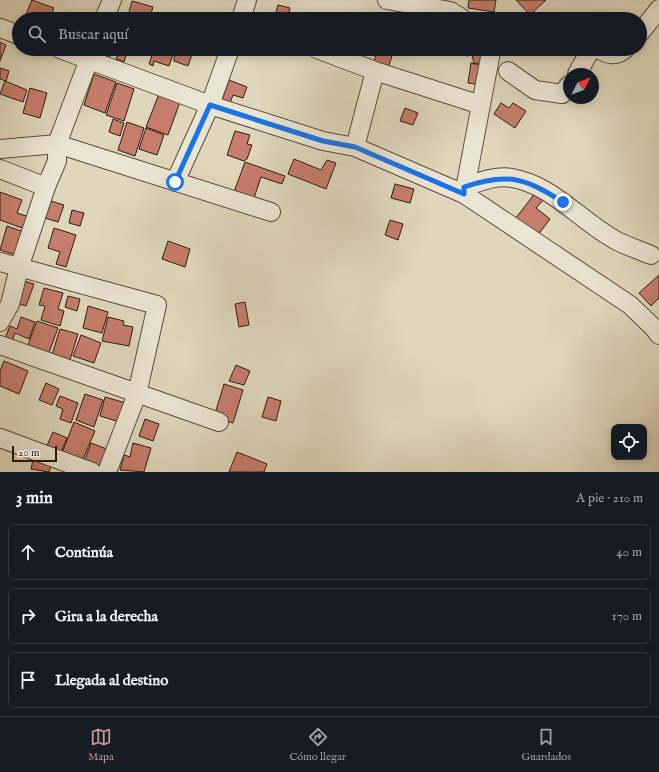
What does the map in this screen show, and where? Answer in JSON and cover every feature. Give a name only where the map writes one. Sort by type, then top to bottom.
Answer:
[{"type":"street","points":[[107,12],[112,0]]},
{"type":"street","points":[[244,12],[248,0]]},
{"type":"street","points":[[387,0],[452,12]]},
{"type":"street","points":[[647,24],[659,9]]},
{"type":"street","points":[[0,28],[12,32]]},
{"type":"street","points":[[0,322],[10,304],[19,268],[46,188],[57,161],[57,144],[90,56]]},
{"type":"street","points":[[96,56],[210,105],[323,141],[355,147],[464,191],[630,305],[654,328],[659,335]]},
{"type":"street","points":[[175,182],[210,105],[228,56]]},
{"type":"street","points":[[335,56],[375,71],[482,106]]},
{"type":"street","points":[[464,191],[482,106],[490,56]]},
{"type":"street","points":[[580,68],[587,56]]},
{"type":"street","points":[[355,147],[375,71]]},
{"type":"street","points":[[508,71],[535,90],[562,94],[563,93]]},
{"type":"street","points":[[0,149],[57,144],[271,212]]},
{"type":"street","points":[[0,169],[46,188]]},
{"type":"street","points":[[464,191],[501,177],[522,181],[550,195],[616,241],[651,255]]},
{"type":"street","points":[[0,262],[157,305],[136,394],[107,472]]},
{"type":"street","points":[[0,345],[136,394],[220,422]]},
{"type":"street","points":[[0,438],[92,472]]},
{"type":"building","points":[[32,0],[54,8],[52,12],[27,12]]},
{"type":"building","points":[[469,0],[496,0],[494,12],[468,8]]},
{"type":"building","points":[[516,0],[546,0],[533,12],[527,12]]},
{"type":"building","points":[[132,1],[153,7],[151,12],[129,12]]},
{"type":"building","points":[[278,5],[290,8],[289,12],[276,12]]},
{"type":"building","points":[[0,42],[6,45],[0,61]]},
{"type":"building","points":[[101,56],[110,56],[109,59]]},
{"type":"building","points":[[117,56],[126,56],[124,62],[116,59]]},
{"type":"building","points":[[152,56],[173,56],[169,66],[154,61],[153,66],[149,64]]},
{"type":"building","points":[[174,56],[191,56],[188,66],[174,61]]},
{"type":"building","points":[[376,56],[392,56],[388,69],[373,64]]},
{"type":"building","points":[[472,56],[482,56],[483,62],[474,64]]},
{"type":"building","points":[[471,63],[485,66],[482,85],[468,83]]},
{"type":"building","points":[[0,68],[9,71],[6,81],[0,79]]},
{"type":"building","points":[[94,74],[116,82],[105,113],[84,105]]},
{"type":"building","points":[[229,80],[247,87],[243,98],[233,95],[230,103],[222,100]]},
{"type":"building","points":[[5,81],[27,90],[23,102],[0,94]]},
{"type":"building","points":[[117,83],[134,89],[124,121],[106,115]]},
{"type":"building","points":[[30,88],[47,93],[40,118],[23,113]]},
{"type":"building","points":[[159,94],[180,102],[168,135],[146,127]]},
{"type":"building","points":[[501,103],[509,108],[513,103],[526,111],[515,128],[494,114]]},
{"type":"building","points":[[405,108],[418,113],[413,125],[400,121]]},
{"type":"building","points":[[113,119],[124,123],[120,136],[109,132]]},
{"type":"building","points":[[127,122],[144,128],[135,156],[118,150]]},
{"type":"building","points":[[146,128],[164,135],[157,155],[139,149]]},
{"type":"building","points":[[235,131],[250,135],[247,144],[252,145],[247,159],[244,161],[227,155]]},
{"type":"building","points":[[294,159],[321,170],[327,160],[336,163],[326,189],[288,174]]},
{"type":"building","points":[[245,162],[285,176],[282,184],[261,177],[254,198],[234,192]]},
{"type":"building","points":[[395,184],[414,189],[410,203],[391,198]]},
{"type":"building","points":[[0,192],[22,200],[17,213],[29,217],[25,229],[0,220]]},
{"type":"building","points":[[536,192],[545,198],[536,208],[550,219],[534,240],[512,223]]},
{"type":"building","points":[[51,201],[64,205],[58,222],[45,218]]},
{"type":"building","points":[[72,210],[84,213],[80,226],[69,223]]},
{"type":"building","points":[[390,220],[403,224],[398,240],[385,235]]},
{"type":"building","points":[[7,226],[24,232],[16,255],[0,250]]},
{"type":"building","points":[[54,228],[76,235],[66,267],[56,264],[60,252],[48,248]]},
{"type":"building","points":[[168,241],[190,249],[185,267],[162,259]]},
{"type":"building","points":[[659,275],[659,298],[651,306],[639,293]]},
{"type":"building","points":[[24,281],[34,284],[26,306],[16,303]]},
{"type":"building","points":[[44,288],[63,293],[58,309],[64,311],[60,326],[41,320],[45,306],[39,305]]},
{"type":"building","points":[[68,296],[80,299],[77,311],[65,307]]},
{"type":"building","points":[[245,302],[249,325],[239,327],[235,304]]},
{"type":"building","points":[[88,306],[108,312],[102,333],[83,328]]},
{"type":"building","points":[[21,317],[35,322],[29,339],[15,333],[10,346],[3,343],[10,326],[17,329]]},
{"type":"building","points":[[108,317],[124,321],[123,325],[133,327],[129,346],[102,341]]},
{"type":"building","points":[[37,321],[58,328],[47,358],[26,350]]},
{"type":"building","points":[[60,329],[78,334],[69,363],[51,358]]},
{"type":"building","points":[[81,335],[101,343],[94,363],[73,356]]},
{"type":"building","points":[[4,361],[28,371],[19,394],[0,386],[0,371]]},
{"type":"building","points":[[236,365],[250,371],[244,385],[229,381]]},
{"type":"building","points":[[46,383],[59,389],[52,405],[39,400]]},
{"type":"building","points":[[224,384],[243,390],[233,423],[214,417]]},
{"type":"building","points":[[85,394],[103,400],[94,427],[76,420]]},
{"type":"building","points":[[60,396],[78,403],[71,423],[60,419],[63,409],[56,406]]},
{"type":"building","points":[[105,397],[126,403],[120,422],[100,416]]},
{"type":"building","points":[[268,397],[281,401],[276,421],[262,417]]},
{"type":"building","points":[[145,419],[159,424],[153,441],[139,436]]},
{"type":"building","points":[[74,422],[95,431],[82,461],[62,453]]},
{"type":"building","points":[[53,432],[67,438],[60,454],[46,448]]},
{"type":"building","points":[[91,443],[112,451],[102,469],[84,462]]},
{"type":"building","points":[[133,443],[151,448],[144,472],[120,470],[124,455],[130,457]]},
{"type":"building","points":[[237,452],[267,464],[264,472],[229,472]]},
{"type":"building","points":[[33,460],[51,466],[49,472],[31,469]]},
{"type":"route","points":[[175,182],[210,105],[323,141],[355,147],[464,194],[464,187],[501,177],[522,181],[563,202]]}]
